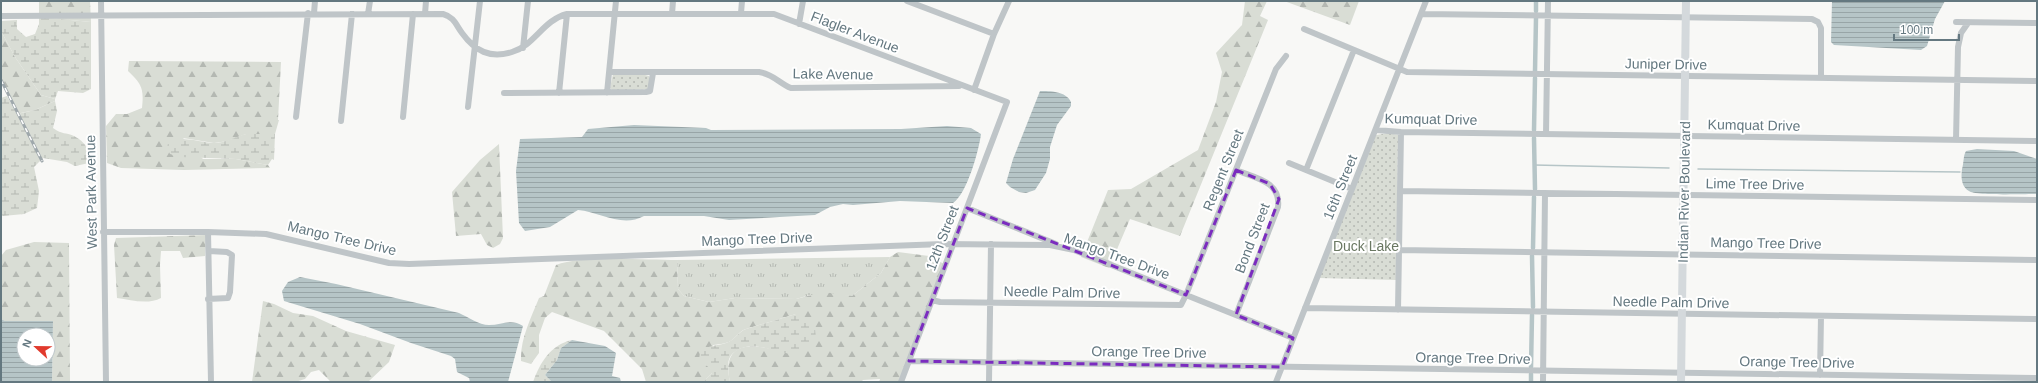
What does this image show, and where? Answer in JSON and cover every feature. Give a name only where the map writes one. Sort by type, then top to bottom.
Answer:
[{"type":"main road","name":"Indian River Boulevard","points":[[1681,382],[1686,1]]},
{"type":"street","name":"West Park Avenue","points":[[101,1],[106,382]]},
{"type":"street","points":[[296,117],[311,13],[315,1]]},
{"type":"street","points":[[368,14],[370,1]]},
{"type":"street","points":[[425,14],[426,1]]},
{"type":"street","points":[[468,107],[480,1]]},
{"type":"street","points":[[523,48],[528,1]]},
{"type":"street","points":[[607,93],[616,1]]},
{"type":"street","points":[[672,14],[673,1]]},
{"type":"street","points":[[741,13],[742,1]]},
{"type":"street","points":[[799,24],[802,1]]},
{"type":"street","points":[[907,1],[994,34]]},
{"type":"street","points":[[974,90],[994,34],[1010,1]]},
{"type":"street","name":"16th Street","points":[[1276,382],[1426,1]]},
{"type":"street","points":[[1546,134],[1548,1]]},
{"type":"street","points":[[1,16],[311,13],[425,14],[449,16],[474,49]]},
{"type":"street","points":[[341,120],[352,14]]},
{"type":"street","points":[[403,117],[413,14]]},
{"type":"street","points":[[559,93],[567,14]]},
{"type":"street","name":"Flagler Avenue","points":[[474,49],[487,53],[499,54],[512,52],[523,48],[550,21],[557,16],[567,14],[774,14],[1007,102]]},
{"type":"street","points":[[1421,14],[1812,19],[1818,22],[1821,28],[1821,78]]},
{"type":"street","points":[[1956,22],[2037,23]]},
{"type":"street","points":[[1956,140],[1958,48],[1961,33],[1968,23]]},
{"type":"street","name":"Juniper Drive","points":[[1304,29],[1399,70],[1407,72],[2037,81]]},
{"type":"street","points":[[1306,170],[1354,50]]},
{"type":"street","name":"Regent Street","points":[[1186,295],[1276,69],[1286,56]]},
{"type":"street","name":"Lake Avenue","points":[[610,72],[759,72],[774,76],[784,85],[791,88],[963,86]]},
{"type":"street","points":[[504,93],[646,92],[650,90],[653,73]]},
{"type":"street","name":"12th Street","points":[[901,382],[1007,102]]},
{"type":"street","name":"Kumquat Drive","points":[[1376,130],[1401,132],[2037,141]]},
{"type":"street","points":[[1398,310],[1401,132]]},
{"type":"street","points":[[1289,163],[1352,189]]},
{"type":"street","name":"Bond Street","points":[[1236,170],[1270,184],[1277,191],[1279,199],[1278,207],[1236,315]]},
{"type":"street","name":"Lime Tree Drive","points":[[1400,191],[2037,200]]},
{"type":"street","points":[[1543,382],[1545,193]]},
{"type":"street","points":[[966,208],[1063,247]]},
{"type":"street","name":"Mango Tree Drive","points":[[103,232],[208,232],[266,234],[389,263],[409,264],[953,243],[1063,247],[1293,338]]},
{"type":"street","points":[[208,232],[208,299],[211,382]]},
{"type":"street","points":[[989,382],[991,244]]},
{"type":"street","name":"Mango Tree Drive","points":[[1399,250],[2037,260]]},
{"type":"street","points":[[208,299],[228,298],[230,292],[232,256],[227,252],[209,251]]},
{"type":"street","name":"Needle Palm Drive","points":[[932,300],[940,302],[1177,306],[1183,303],[1186,295]]},
{"type":"street","name":"Needle Palm Drive","points":[[1305,308],[2037,319]]},
{"type":"street","points":[[1820,375],[1821,316]]},
{"type":"street","name":"Orange Tree Drive","points":[[909,361],[1820,375],[1955,379],[2037,378]]},
{"type":"highlighted area","points":[[1236,170],[1270,184],[1279,199],[1236,315],[1293,338],[1282,367],[909,361],[967,208],[1186,295]]},
{"type":"green space","points":[[39,1],[90,1],[91,22],[39,17]]},
{"type":"green space","points":[[1245,1],[1267,1],[1260,16],[1268,20],[1180,236],[1130,219],[1109,268],[1081,257],[1108,190],[1131,189],[1198,150],[1216,102],[1222,72],[1216,53],[1242,25]]},
{"type":"green space","points":[[1284,1],[1359,1],[1350,25]]},
{"type":"green space","points":[[39,17],[91,22],[91,89],[83,93],[58,91],[55,99],[41,95],[15,57],[1,31],[1,21],[17,20],[17,29],[26,37],[35,34],[39,24]]},
{"type":"green space","points":[[1,31],[15,57],[41,95],[55,99],[55,101],[35,110],[16,114],[1,78]]},
{"type":"green space","points":[[129,61],[281,62],[279,120],[275,134],[246,134],[228,141],[214,143],[183,138],[203,159],[236,159],[268,165],[270,168],[184,170],[121,168],[107,163],[106,126],[116,114],[127,114],[142,108],[143,96],[141,87],[128,71]]},
{"type":"green space","points":[[613,74],[645,75],[649,76],[651,82],[648,89],[613,91],[610,88]]},
{"type":"green space","points":[[7,96],[17,114],[35,110],[55,101],[57,111],[53,128],[59,132],[78,138],[89,151],[94,162],[75,166],[67,162],[43,158],[34,167],[39,191],[37,208],[24,214],[3,216],[1,215],[1,98]]},
{"type":"green space","name":"Duck Lake","points":[[1389,133],[1398,135],[1396,280],[1319,278],[1376,135]]},
{"type":"green space","points":[[246,134],[275,134],[274,160],[272,159],[268,165],[236,159],[180,157],[170,154],[167,148],[168,143],[180,139],[218,143]]},
{"type":"green space","points":[[499,144],[503,238],[500,244],[493,248],[487,245],[481,234],[456,236],[452,192],[480,160]]},
{"type":"green space","points":[[206,235],[205,256],[183,258],[180,251],[161,251],[161,298],[145,302],[117,298],[114,245],[116,238]]},
{"type":"green space","points":[[34,242],[69,243],[70,382],[52,382],[52,367],[56,367],[56,327],[53,327],[53,321],[5,321],[1,319],[1,256],[6,250]]},
{"type":"green space","points":[[898,252],[929,256],[946,265],[901,382],[879,382],[880,379],[863,380],[861,382],[730,382],[728,369],[730,359],[734,353],[740,348],[749,347],[769,348],[780,351],[796,314],[746,329],[729,342],[713,345],[705,364],[712,369],[712,373],[703,382],[646,382],[642,369],[604,331],[552,312],[545,318],[539,335],[539,353],[531,364],[521,361],[524,337],[539,298],[544,296],[556,265],[567,262],[597,259],[677,260],[678,289],[684,296],[709,302],[735,298],[796,299],[823,292],[852,296],[881,273],[890,257]]},
{"type":"green space","points":[[890,257],[881,273],[852,296],[810,295],[796,299],[735,298],[709,302],[684,296],[678,289],[677,260]]},
{"type":"green space","points":[[263,301],[274,304],[293,313],[313,316],[346,331],[395,345],[389,362],[368,382],[331,382],[319,370],[311,372],[305,379],[295,382],[252,382]]},
{"type":"green space","points":[[796,314],[810,319],[815,328],[816,338],[807,348],[799,352],[784,353],[760,347],[744,347],[736,351],[730,357],[728,365],[730,382],[703,382],[712,373],[711,369],[699,360],[700,352],[709,347],[729,342],[746,329]]},
{"type":"green space","points":[[572,340],[561,348],[557,360],[545,375],[552,382],[533,382],[539,368],[552,350],[564,342]]},
{"type":"shaded area","points":[[1832,1],[1945,1],[1935,19],[1927,46],[1921,50],[1834,45],[1831,42]]},
{"type":"shaded area","points":[[1040,91],[1062,94],[1069,98],[1071,106],[1057,125],[1050,147],[1050,159],[1046,173],[1035,190],[1026,193],[1019,192],[1006,183],[1013,159]]},
{"type":"shaded area","points":[[634,125],[706,128],[711,130],[901,129],[947,126],[971,128],[981,134],[972,171],[963,191],[953,203],[900,201],[853,205],[843,204],[830,207],[815,215],[729,220],[704,216],[644,216],[636,219],[619,220],[578,210],[550,227],[525,231],[519,223],[516,171],[520,139],[582,137],[588,129]]},
{"type":"shaded area","points":[[1977,149],[2014,151],[2037,159],[2037,194],[1981,194],[1973,193],[1966,189],[1962,178],[1964,157],[1966,151]]},
{"type":"shaded area","points":[[300,277],[459,313],[485,325],[514,322],[523,326],[508,382],[470,382],[469,378],[457,372],[455,359],[451,356],[360,324],[284,301],[282,291],[288,282]]},
{"type":"shaded area","points":[[1,319],[5,321],[53,321],[53,327],[16,327],[16,367],[52,367],[52,382],[1,382]]},
{"type":"shaded area","points":[[572,340],[605,346],[616,353],[612,376],[620,378],[621,382],[552,382],[545,375],[557,360],[561,348]]},
{"type":"waterway","points":[[1536,1],[1536,11]]},
{"type":"waterway","points":[[1535,71],[1536,18]]},
{"type":"waterway","points":[[1534,130],[1535,78]]},
{"type":"waterway","points":[[1534,138],[1535,189]]},
{"type":"waterway","points":[[1534,165],[1669,168]]},
{"type":"waterway","points":[[1698,169],[1960,172]]},
{"type":"waterway","points":[[1533,248],[1534,197]]},
{"type":"waterway","points":[[1532,256],[1533,307]]},
{"type":"waterway","points":[[1531,367],[1532,315]]},
{"type":"waterway","points":[[1531,374],[1531,382]]},
{"type":"railway","points":[[1,80],[42,161]]}]
